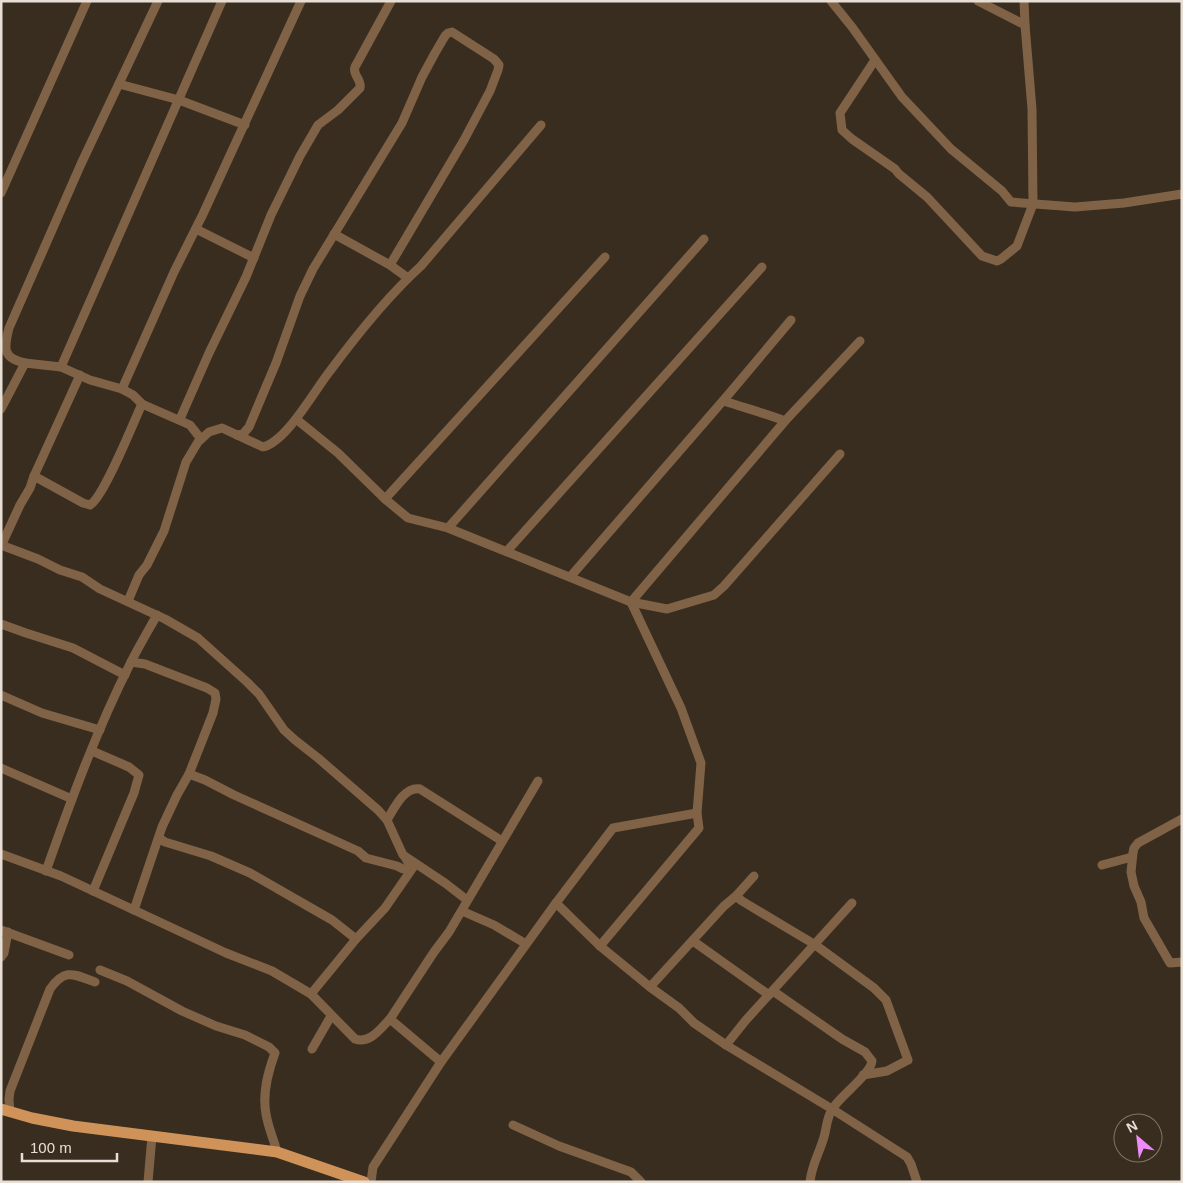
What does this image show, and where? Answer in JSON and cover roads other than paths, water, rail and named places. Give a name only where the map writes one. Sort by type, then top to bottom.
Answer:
[{"type":"main road","points":[[6,1111],[65,1124],[276,1152],[364,1182]]},
{"type":"street","points":[[1,193],[87,1]]},
{"type":"street","points":[[158,1],[81,164],[9,328],[5,343],[6,353],[13,360],[61,367],[90,380],[122,389],[132,394],[142,404],[190,425],[201,439]]},
{"type":"street","points":[[61,367],[222,1]]},
{"type":"street","points":[[122,389],[174,272],[245,125],[301,1]]},
{"type":"street","points":[[180,419],[275,208],[314,130],[360,88],[360,81],[354,67],[391,1]]},
{"type":"street","points":[[830,1],[852,27],[902,97],[951,149],[1002,191],[1011,202],[1075,207],[1141,201],[1182,194]]},
{"type":"street","points":[[978,1],[1025,25]]},
{"type":"street","points":[[875,60],[840,112],[842,130],[895,169],[927,196],[982,256],[997,261],[1016,246],[1033,204],[1032,109],[1024,1]]},
{"type":"street","points":[[237,435],[243,434],[249,427],[276,363],[300,296],[313,269],[408,111],[422,77],[435,53],[445,36],[452,32],[494,59],[498,64],[498,70],[490,91],[464,140],[390,265]]},
{"type":"street","points":[[119,84],[179,100],[245,125]]},
{"type":"street","points":[[128,601],[139,575],[147,565],[164,531],[186,462],[201,439],[209,432],[222,428],[263,447],[275,442],[296,419],[330,370],[540,125]]},
{"type":"street","points":[[196,228],[254,258]]},
{"type":"street","points":[[334,234],[390,265],[408,278]]},
{"type":"street","points":[[448,528],[704,239]]},
{"type":"street","points":[[385,499],[605,257]]},
{"type":"street","points":[[507,551],[762,267]]},
{"type":"street","points":[[571,576],[724,401],[791,320]]},
{"type":"street","points":[[631,602],[785,421],[860,341]]},
{"type":"street","points":[[2,405],[25,363]]},
{"type":"street","points":[[80,375],[30,488],[1,546],[82,577],[100,589],[157,615],[198,638],[232,667],[259,694],[274,716],[295,740],[378,810],[387,820],[404,855],[414,866],[445,883],[467,900]]},
{"type":"street","points":[[724,401],[746,406],[754,411],[785,421]]},
{"type":"street","points":[[34,476],[83,503],[90,505],[95,502],[115,466],[142,404]]},
{"type":"street","points":[[296,419],[338,453],[385,499],[408,518],[448,528],[571,576],[631,602],[667,609],[714,595],[840,454]]},
{"type":"street","points":[[600,946],[699,828],[697,812],[701,762],[681,708],[631,602]]},
{"type":"street","points":[[46,871],[100,730],[131,662],[157,615]]},
{"type":"street","points":[[1,624],[26,634],[73,648],[125,675]]},
{"type":"street","points":[[131,662],[144,664],[215,693],[216,699],[213,713],[189,774],[177,795],[159,838],[134,910]]},
{"type":"street","points":[[1,695],[42,713],[100,730]]},
{"type":"street","points":[[92,751],[129,767],[139,775],[134,793],[93,891]]},
{"type":"street","points":[[1,768],[72,799]]},
{"type":"street","points":[[189,774],[358,851],[366,858],[403,869],[414,866]]},
{"type":"street","points":[[1,854],[61,876],[226,953],[272,971],[311,994],[350,1036],[360,1041],[370,1039],[390,1019],[449,932],[538,782]]},
{"type":"street","points":[[387,820],[407,791],[414,788],[420,789],[502,840]]},
{"type":"street","points":[[370,1182],[373,1167],[441,1062],[556,902],[613,828],[697,812]]},
{"type":"street","points":[[1182,819],[1138,843],[1134,848],[1132,858],[1134,886],[1141,902],[1144,918],[1170,963],[1182,962]]},
{"type":"street","points":[[159,838],[165,842],[211,856],[250,873],[332,920],[356,939]]},
{"type":"street","points":[[1102,865],[1132,858]]},
{"type":"street","points":[[311,994],[356,939],[385,908],[414,866]]},
{"type":"street","points":[[650,987],[754,876]]},
{"type":"street","points":[[736,896],[814,944],[874,988],[886,1000],[908,1060],[887,1071],[863,1075]]},
{"type":"street","points":[[556,902],[600,946],[679,1008],[694,1023],[726,1045],[907,1157],[917,1182]]},
{"type":"street","points":[[726,1045],[746,1020],[852,903]]},
{"type":"street","points":[[462,911],[494,925],[526,944]]},
{"type":"street","points":[[1,957],[4,953],[4,931],[69,955]]},
{"type":"street","points":[[693,941],[842,1039],[865,1052],[872,1060],[872,1065],[832,1109],[811,1170],[810,1182]]},
{"type":"street","points":[[100,970],[127,981],[182,1011],[216,1026],[246,1035],[275,1053],[269,1069],[265,1091],[266,1114],[276,1152]]},
{"type":"street","points":[[6,1111],[10,1091],[50,989],[57,979],[66,974],[95,982]]},
{"type":"street","points":[[312,1049],[331,1016]]},
{"type":"street","points":[[390,1019],[441,1062]]},
{"type":"street","points":[[513,1126],[566,1149],[631,1172],[641,1182]]},
{"type":"street","points":[[148,1182],[152,1136]]}]
